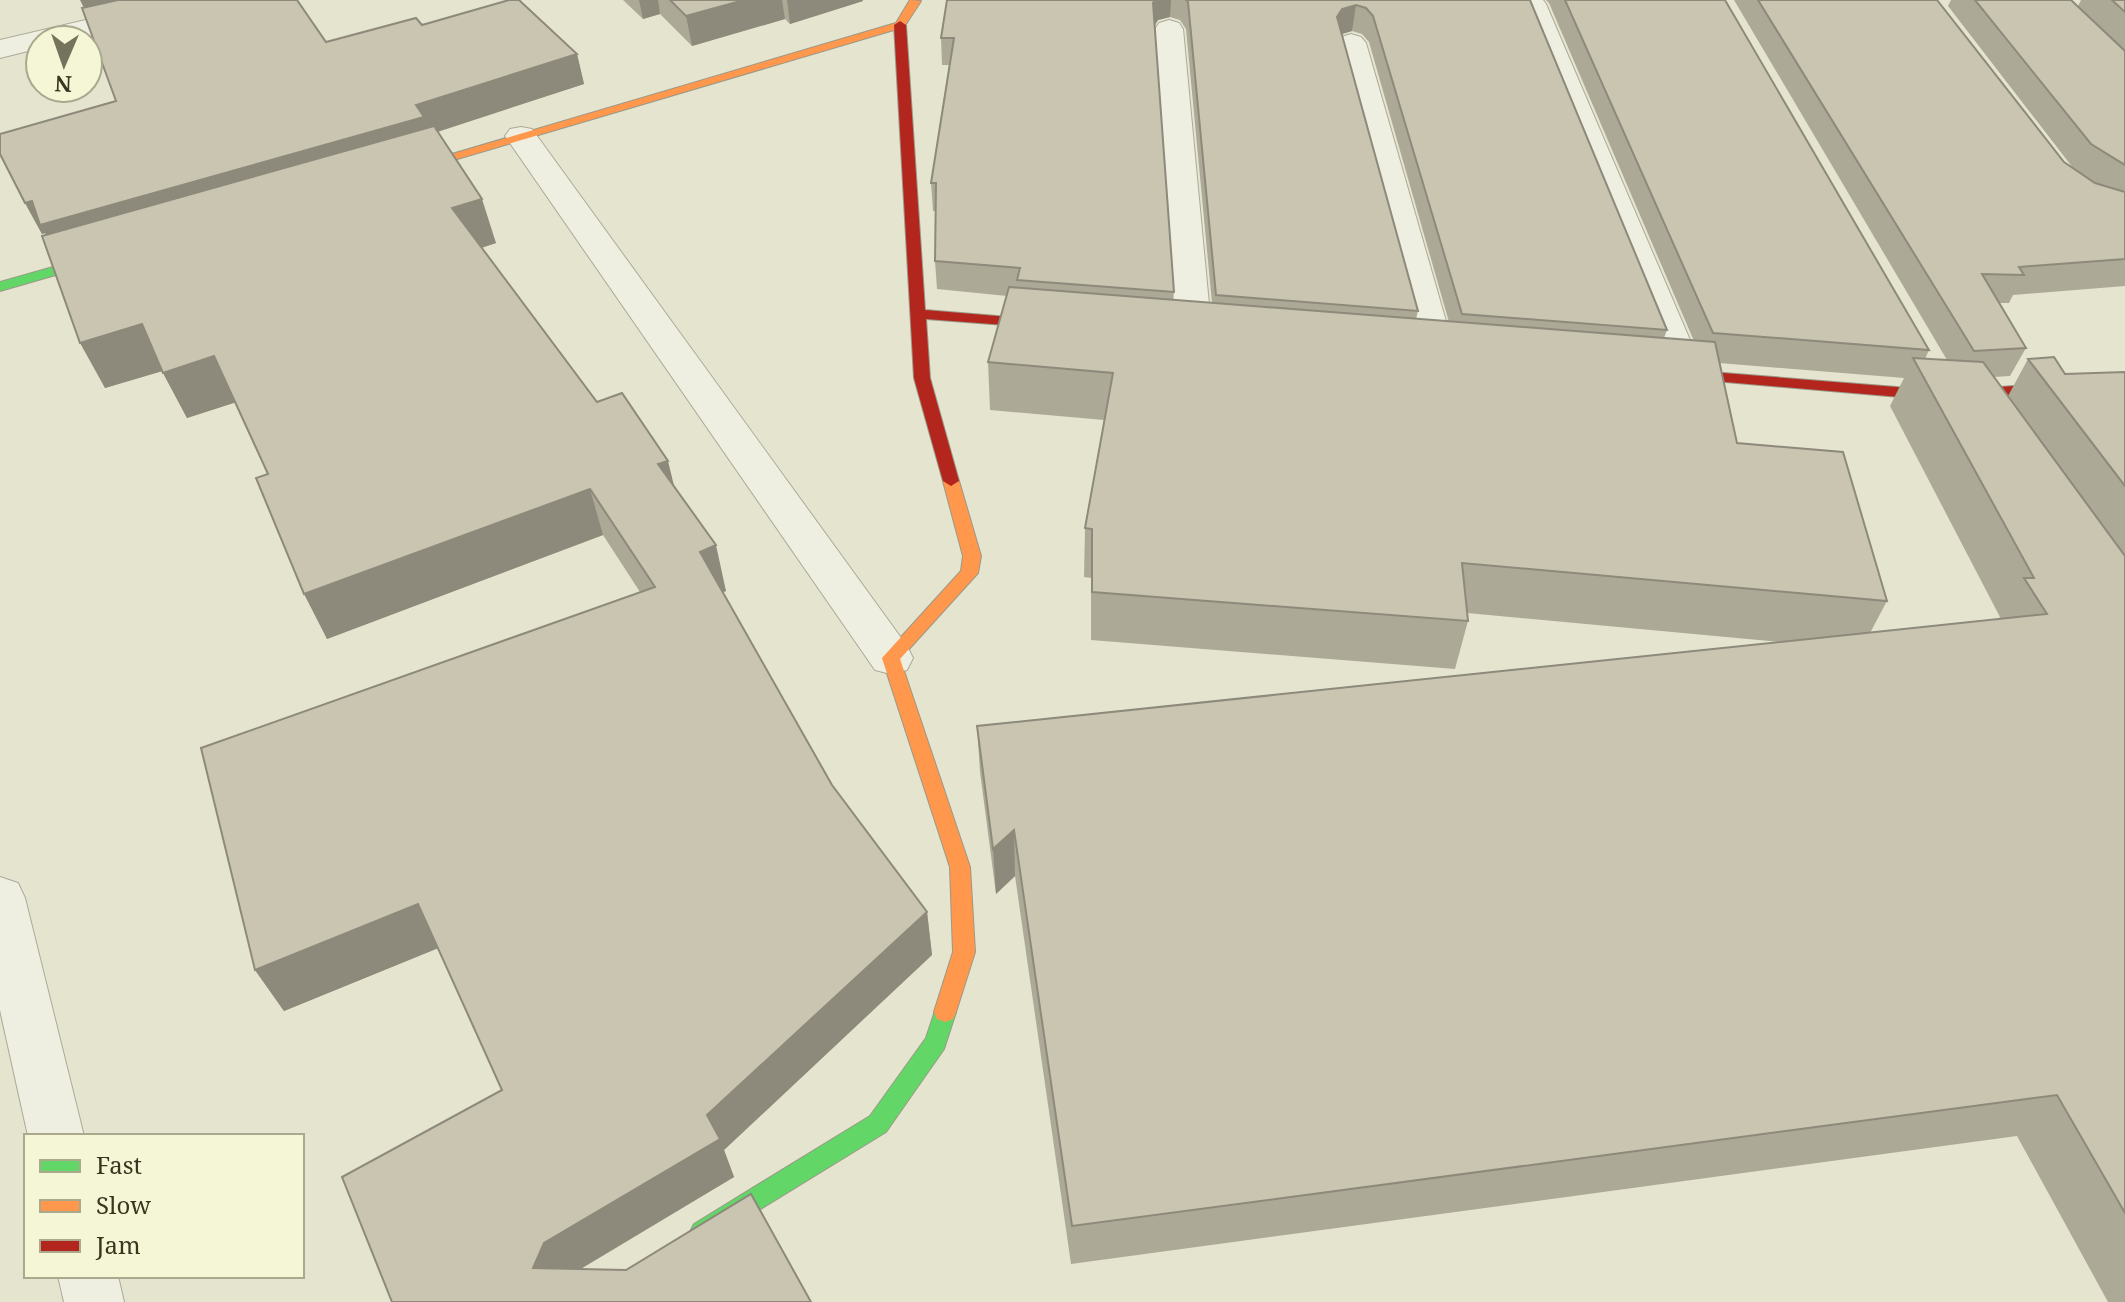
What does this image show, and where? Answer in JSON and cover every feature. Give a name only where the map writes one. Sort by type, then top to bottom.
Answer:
[{"type":"street","points":[[0,49],[207,0]]},
{"type":"street","points":[[891,658],[969,573],[972,556],[922,378],[900,25],[916,0]]},
{"type":"street","points":[[1532,4],[1686,375]]},
{"type":"street","points":[[383,176],[900,25]]},
{"type":"street","points":[[1169,29],[1194,336]]},
{"type":"street","points":[[1351,43],[1438,356]]},
{"type":"street","points":[[521,136],[891,658],[960,867],[964,952],[936,1042],[878,1124],[680,1245]]},
{"type":"street","points":[[0,287],[138,247]]},
{"type":"street","points":[[917,314],[1071,326]]},
{"type":"street","points":[[1639,371],[1949,386],[2125,383]]},
{"type":"street","points":[[1949,386],[1998,433]]},
{"type":"street","points":[[0,898],[56,1134]]},
{"type":"street","points":[[88,1278],[94,1302]]},
{"type":"building","points":[[118,0],[297,0],[326,42],[416,18],[422,25],[509,0],[519,0],[577,54],[416,105],[424,117],[40,225],[32,201],[25,203],[0,154],[0,134],[116,101],[104,68],[104,24],[88,24],[82,8]]},
{"type":"building","points":[[670,0],[744,0],[686,16]]},
{"type":"building","points":[[947,0],[1155,0],[1174,292],[1017,280],[1020,268],[935,261],[936,183],[931,183],[954,38],[941,38]]},
{"type":"building","points":[[1186,0],[1530,0],[1667,330],[1462,314],[1373,16],[1366,8],[1356,5],[1342,9],[1337,17],[1418,311],[1216,295]]},
{"type":"building","points":[[1565,0],[1725,0],[1929,350],[1713,333]]},
{"type":"building","points":[[1758,0],[1937,0],[2064,162],[2095,183],[2125,192],[2125,259],[2019,267],[2024,275],[1982,274],[2026,348],[1974,351]]},
{"type":"building","points":[[1975,0],[2071,0],[2125,51],[2125,165],[2091,144]]},
{"type":"building","points":[[2112,0],[2125,0],[2125,12]]},
{"type":"building","points":[[434,126],[482,199],[452,208],[597,402],[622,393],[668,461],[658,464],[716,545],[700,552],[832,785],[927,912],[707,1115],[720,1139],[544,1243],[533,1268],[626,1270],[751,1194],[811,1302],[392,1302],[342,1177],[502,1090],[418,904],[255,970],[201,748],[655,587],[590,489],[304,594],[256,478],[268,474],[214,356],[163,373],[142,324],[80,343],[42,236]]},
{"type":"building","points":[[1009,287],[1715,342],[1737,443],[1843,452],[1887,601],[1462,563],[1468,621],[1092,592],[1092,529],[1085,528],[1113,373],[988,362]]},
{"type":"building","points":[[2054,357],[2065,374],[2125,372],[2125,486],[2028,359]]},
{"type":"building","points":[[1913,358],[1983,362],[2125,556],[2125,1213],[2057,1095],[1072,1226],[1014,830],[993,849],[977,726],[2047,614],[2024,578],[2034,578]]},
{"type":"traffic: fast","points":[[0,287],[113,254]]},
{"type":"traffic: fast","points":[[702,1232],[878,1124],[936,1042],[945,1012]]},
{"type":"traffic: slow","points":[[398,172],[900,25],[915,1]]},
{"type":"traffic: slow","points":[[945,1012],[964,952],[960,867],[891,658],[969,573],[972,556],[951,481]]},
{"type":"traffic: jam","points":[[900,25],[922,378],[951,481]]},
{"type":"traffic: jam","points":[[917,314],[1058,325]]},
{"type":"traffic: jam","points":[[1661,373],[1946,396],[2125,383]]}]
